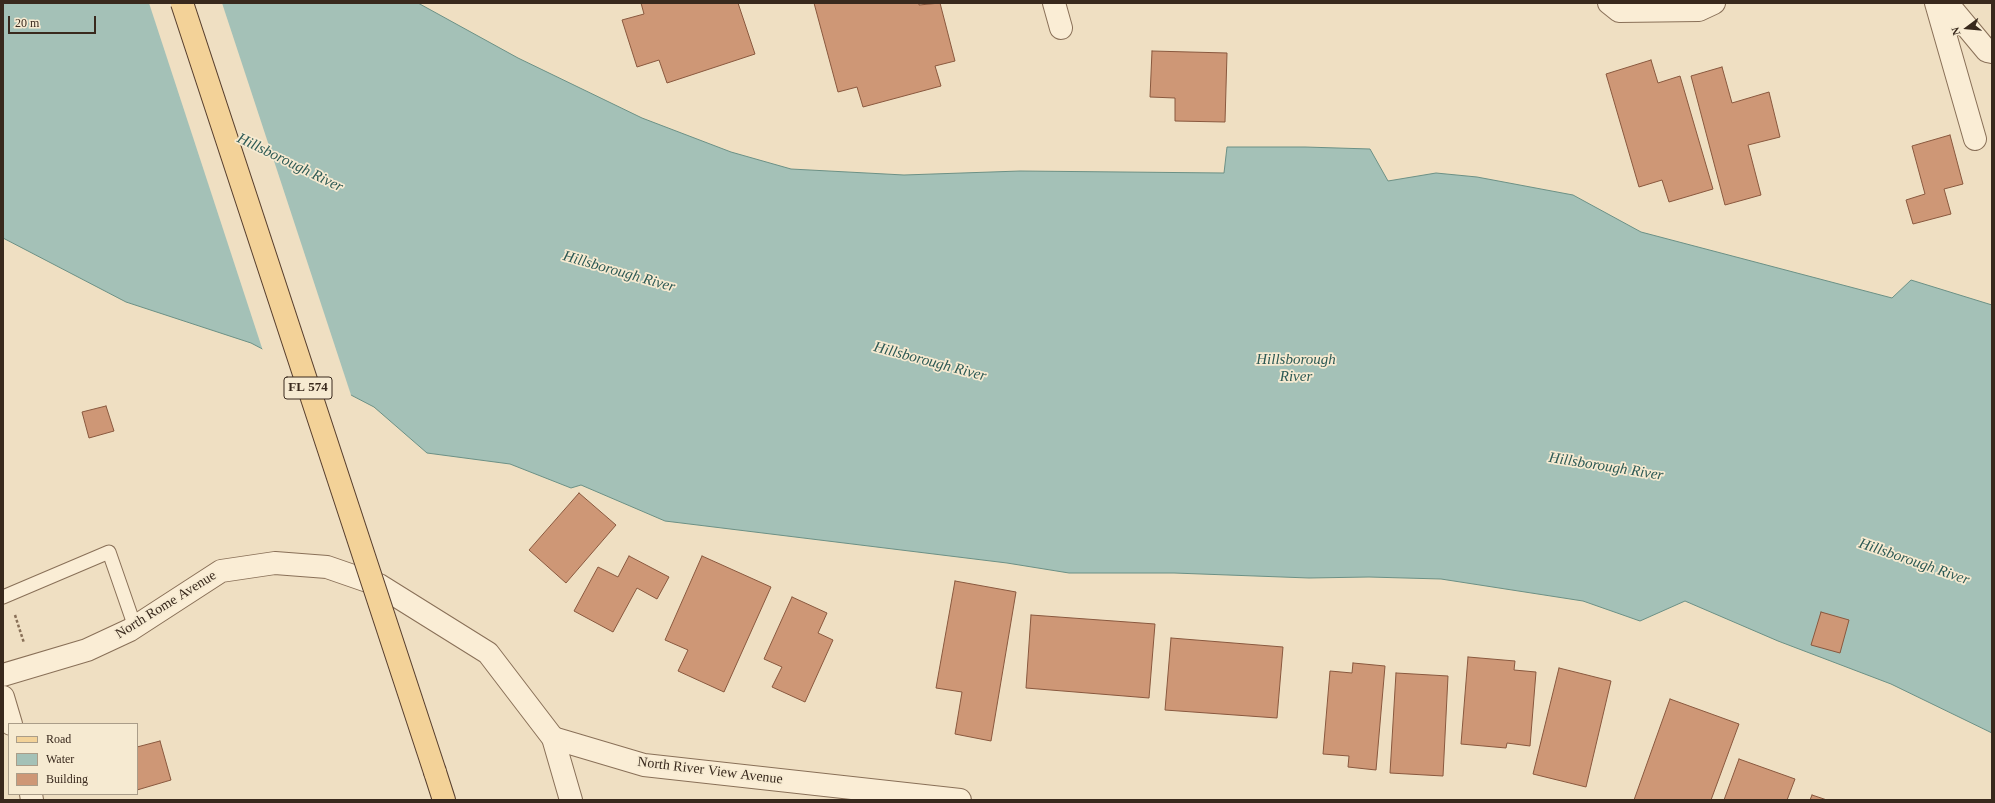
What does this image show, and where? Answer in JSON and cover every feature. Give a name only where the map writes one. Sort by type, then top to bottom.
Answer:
[{"type":"main road","name":"FL 574","points":[[182,3],[444,800]]},
{"type":"street","points":[[1054,3],[1061,28]]},
{"type":"street","points":[[1609,3],[1619,11],[1699,10],[1714,3]]},
{"type":"street","points":[[1936,3],[1975,139]]},
{"type":"street","points":[[1947,3],[1986,51],[1992,52]]},
{"type":"street","name":"North Rome Avenue","points":[[3,675],[87,650],[135,627],[221,571],[275,563],[327,567],[379,585],[488,653],[553,738]]},
{"type":"street","points":[[3,697],[11,723]]},
{"type":"street","points":[[553,738],[571,800]]},
{"type":"street","name":"North River View Avenue","points":[[553,738],[644,765],[960,800]]},
{"type":"lane","points":[[3,597],[110,552],[135,627]]},
{"type":"path","points":[[13,612],[25,646]]},
{"type":"water","name":"Hillsborough River","points":[[3,3],[418,3],[518,58],[642,118],[731,152],[791,169],[904,175],[1020,171],[1224,173],[1227,147],[1370,149],[1388,181],[1436,173],[1477,177],[1573,195],[1641,232],[1892,298],[1911,280],[1992,305],[1992,733],[1891,684],[1778,641],[1685,601],[1640,621],[1583,601],[1441,579],[1369,577],[1309,578],[1174,573],[1069,573],[1007,563],[665,521],[581,485],[571,488],[510,464],[427,453],[374,407],[251,343],[126,302],[3,238]]},
{"type":"pier","points":[[149,3],[222,3],[352,398],[263,351]]},
{"type":"building","points":[[641,3],[738,3],[755,54],[667,83],[659,60],[637,67],[622,20],[644,14]]},
{"type":"building","points":[[814,3],[919,3],[919,5],[940,3],[955,61],[935,66],[941,86],[863,107],[857,87],[838,92]]},
{"type":"building","points":[[1152,51],[1227,53],[1225,122],[1175,121],[1175,98],[1150,97]]},
{"type":"building","points":[[1651,60],[1658,83],[1680,76],[1713,189],[1669,202],[1662,180],[1639,187],[1606,74]]},
{"type":"building","points":[[1722,67],[1732,103],[1769,92],[1780,137],[1748,145],[1761,195],[1725,205],[1691,76]]},
{"type":"building","points":[[1950,135],[1963,184],[1944,189],[1951,214],[1913,224],[1906,200],[1925,194],[1912,146]]},
{"type":"building","points":[[106,406],[114,431],[89,438],[82,412]]},
{"type":"building","points":[[579,493],[616,525],[566,583],[529,550]]},
{"type":"building","points":[[629,556],[669,577],[657,599],[637,588],[613,632],[574,611],[598,567],[618,577]]},
{"type":"building","points":[[702,556],[771,587],[724,692],[678,671],[688,650],[665,640]]},
{"type":"building","points":[[955,581],[1016,592],[991,741],[955,734],[962,692],[936,688]]},
{"type":"building","points":[[792,597],[827,613],[818,633],[833,640],[805,702],[772,687],[782,667],[764,659]]},
{"type":"building","points":[[1821,612],[1849,620],[1840,653],[1811,645]]},
{"type":"building","points":[[1031,615],[1155,624],[1149,698],[1026,688]]},
{"type":"building","points":[[1171,638],[1283,647],[1277,718],[1165,710]]},
{"type":"building","points":[[1468,657],[1515,661],[1514,670],[1536,672],[1530,746],[1507,743],[1506,748],[1461,744]]},
{"type":"building","points":[[1353,663],[1385,666],[1376,770],[1348,767],[1349,756],[1323,754],[1330,671],[1352,673]]},
{"type":"building","points":[[1559,668],[1611,681],[1586,787],[1533,774]]},
{"type":"building","points":[[1396,673],[1448,676],[1443,776],[1390,773]]},
{"type":"building","points":[[1670,699],[1739,724],[1711,800],[1634,800]]},
{"type":"building","points":[[160,741],[171,780],[138,790],[138,747]]},
{"type":"building","points":[[1739,759],[1795,779],[1787,800],[1724,800]]},
{"type":"building","points":[[1812,795],[1827,800],[1810,800]]}]
